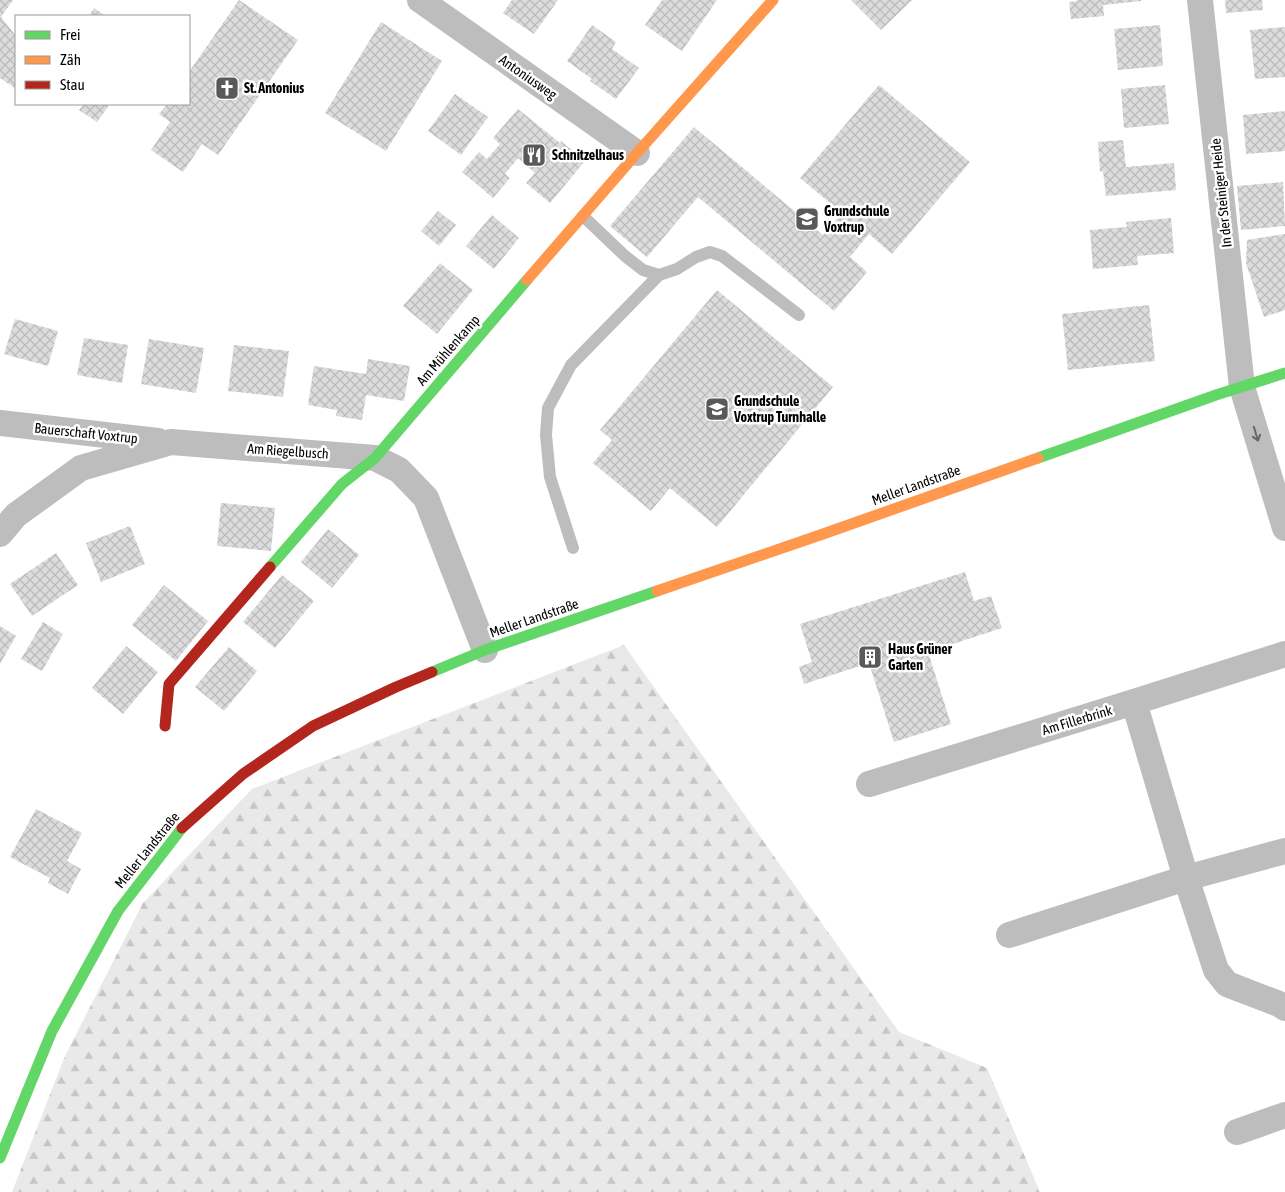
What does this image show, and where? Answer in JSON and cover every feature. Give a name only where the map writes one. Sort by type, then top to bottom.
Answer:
[{"type":"street","name":"Antoniusweg","points":[[420,0],[637,153]]},
{"type":"street","name":"Am Mühlenkamp","points":[[165,726],[169,684],[342,484],[375,458],[637,153],[773,0]]},
{"type":"street","name":"In der Steiniger Heide","points":[[1200,0],[1242,387],[1285,528]]},
{"type":"street","name":"Meller Landstraße","points":[[0,1158],[52,1031],[118,910],[180,829],[243,774],[313,726],[396,687],[485,650],[823,534],[1216,395],[1285,373]]},
{"type":"street","name":"Bauerschaft Voxtrup","points":[[0,423],[171,442]]},
{"type":"street","name":"Am Riegelbusch","points":[[0,534],[16,515],[80,468],[171,442],[375,458],[399,470],[426,498],[485,650]]},
{"type":"street","name":"Am Fillerbrink","points":[[869,784],[1285,654]]},
{"type":"street","points":[[1134,702],[1186,878],[1216,970],[1227,984],[1285,1008]]},
{"type":"street","points":[[1009,935],[1186,878],[1285,851]]},
{"type":"street","points":[[1237,1132],[1285,1115]]},
{"type":"lane","points":[[583,216],[631,261],[643,270],[659,275]]},
{"type":"lane","points":[[573,548],[550,477],[546,435],[548,408],[571,365],[659,275],[677,269],[710,252],[722,256],[799,315]]},
{"type":"green space","points":[[624,645],[899,1032],[987,1068],[1040,1192],[12,1192],[65,1056],[143,903],[252,789]]},
{"type":"building","points":[[0,0],[13,0],[1,17],[15,35],[15,88],[0,78]]},
{"type":"building","name":"St. Antonius","points":[[239,0],[298,40],[218,155],[202,144],[183,172],[151,150],[170,122],[159,114],[166,105],[190,105],[190,71]]},
{"type":"building","points":[[512,0],[558,0],[534,34],[503,13]]},
{"type":"building","points":[[662,0],[717,0],[682,51],[645,25]]},
{"type":"building","points":[[851,0],[912,0],[881,30]]},
{"type":"building","points":[[1077,0],[1141,1],[1103,5],[1104,16],[1071,19],[1069,2]]},
{"type":"building","points":[[1225,0],[1262,0],[1263,10],[1226,13]]},
{"type":"building","points":[[94,8],[104,15],[90,15]]},
{"type":"building","points":[[381,22],[442,61],[386,151],[325,113]]},
{"type":"building","points":[[592,25],[616,42],[612,49],[639,68],[616,99],[590,81],[592,79],[567,61]]},
{"type":"building","points":[[1160,25],[1163,66],[1118,70],[1114,29]]},
{"type":"building","points":[[1285,27],[1285,77],[1255,79],[1250,30]]},
{"type":"building","name":"Grundschule Voxtrup","points":[[879,85],[970,162],[892,254],[869,234],[850,257],[867,272],[834,311],[698,197],[647,257],[610,226],[694,127],[823,235],[842,213],[800,178]]},
{"type":"building","points":[[1165,85],[1169,124],[1124,128],[1121,89]]},
{"type":"building","points":[[455,94],[488,117],[461,155],[428,131]]},
{"type":"building","points":[[83,105],[109,105],[97,122],[79,110]]},
{"type":"building","name":"Schnitzelhaus","points":[[518,109],[585,161],[550,203],[526,183],[535,173],[518,158],[505,174],[510,178],[493,198],[462,172],[479,152],[487,159],[500,144],[493,138]]},
{"type":"building","points":[[1285,111],[1285,151],[1246,154],[1243,115]]},
{"type":"building","points":[[1123,140],[1126,167],[1174,163],[1176,190],[1106,196],[1103,171],[1100,172],[1098,142]]},
{"type":"building","points":[[1283,182],[1285,226],[1241,230],[1237,186]]},
{"type":"building","points":[[438,211],[456,225],[439,246],[421,231]]},
{"type":"building","points":[[492,215],[519,238],[494,269],[466,246]]},
{"type":"building","points":[[1171,218],[1174,253],[1137,256],[1138,265],[1093,269],[1090,230],[1127,227],[1126,222]]},
{"type":"building","points":[[1285,234],[1285,310],[1264,317],[1246,263],[1247,240]]},
{"type":"building","points":[[440,263],[473,290],[437,334],[403,306]]},
{"type":"building","name":"Grundschule Voxtrup Turnhalle","points":[[717,290],[833,387],[717,527],[670,488],[651,511],[593,463],[612,440],[600,430]]},
{"type":"building","points":[[1149,305],[1155,361],[1068,370],[1062,314]]},
{"type":"building","points":[[15,319],[58,331],[48,366],[4,354]]},
{"type":"building","points":[[84,338],[128,345],[122,383],[77,375]]},
{"type":"building","points":[[149,339],[204,348],[196,393],[141,384]]},
{"type":"building","points":[[234,345],[289,351],[283,397],[228,391]]},
{"type":"building","points":[[368,359],[410,366],[404,401],[366,395],[362,420],[336,416],[337,410],[308,405],[314,366],[366,374]]},
{"type":"building","points":[[221,503],[275,508],[271,551],[217,546]]},
{"type":"building","points":[[130,526],[145,564],[101,582],[86,543]]},
{"type":"building","points":[[328,529],[359,555],[332,588],[301,562]]},
{"type":"building","points":[[56,553],[78,585],[32,616],[10,584]]},
{"type":"building","name":"Haus Grüner Garten","points":[[965,572],[974,601],[991,596],[1002,628],[928,652],[951,724],[894,742],[869,663],[804,684],[799,667],[812,662],[800,624]]},
{"type":"building","points":[[282,575],[314,601],[275,648],[243,622]]},
{"type":"building","points":[[164,585],[208,621],[176,661],[132,625]]},
{"type":"building","points":[[43,622],[63,634],[42,671],[21,659]]},
{"type":"building","points":[[0,626],[16,636],[0,664]]},
{"type":"building","points":[[126,646],[158,672],[123,714],[92,688]]},
{"type":"building","points":[[229,647],[257,671],[224,711],[195,687]]},
{"type":"building","points":[[36,809],[82,833],[67,861],[81,869],[68,894],[48,883],[50,878],[10,857]]},
{"type":"traffic: fast","points":[[270,567],[342,484],[375,458],[527,280]]},
{"type":"traffic: fast","points":[[1038,458],[1216,395],[1285,373]]},
{"type":"traffic: fast","points":[[432,672],[485,650],[657,591]]},
{"type":"traffic: fast","points":[[0,1158],[52,1031],[118,911],[182,828]]},
{"type":"traffic: slow","points":[[527,280],[773,0]]},
{"type":"traffic: slow","points":[[657,591],[1038,458]]},
{"type":"traffic: jam","points":[[165,726],[169,684],[270,567]]},
{"type":"traffic: jam","points":[[182,828],[243,774],[313,726],[432,672]]},
{"type":"place","name":"St. Antonius","points":[[227,88]]},
{"type":"place","name":"Schnitzelhaus","points":[[534,155]]},
{"type":"place","name":"Grundschule Voxtrup","points":[[807,219]]},
{"type":"place","name":"Grundschule Voxtrup Turnhalle","points":[[717,409]]},
{"type":"place","name":"Haus Grüner Garten","points":[[870,657]]}]
